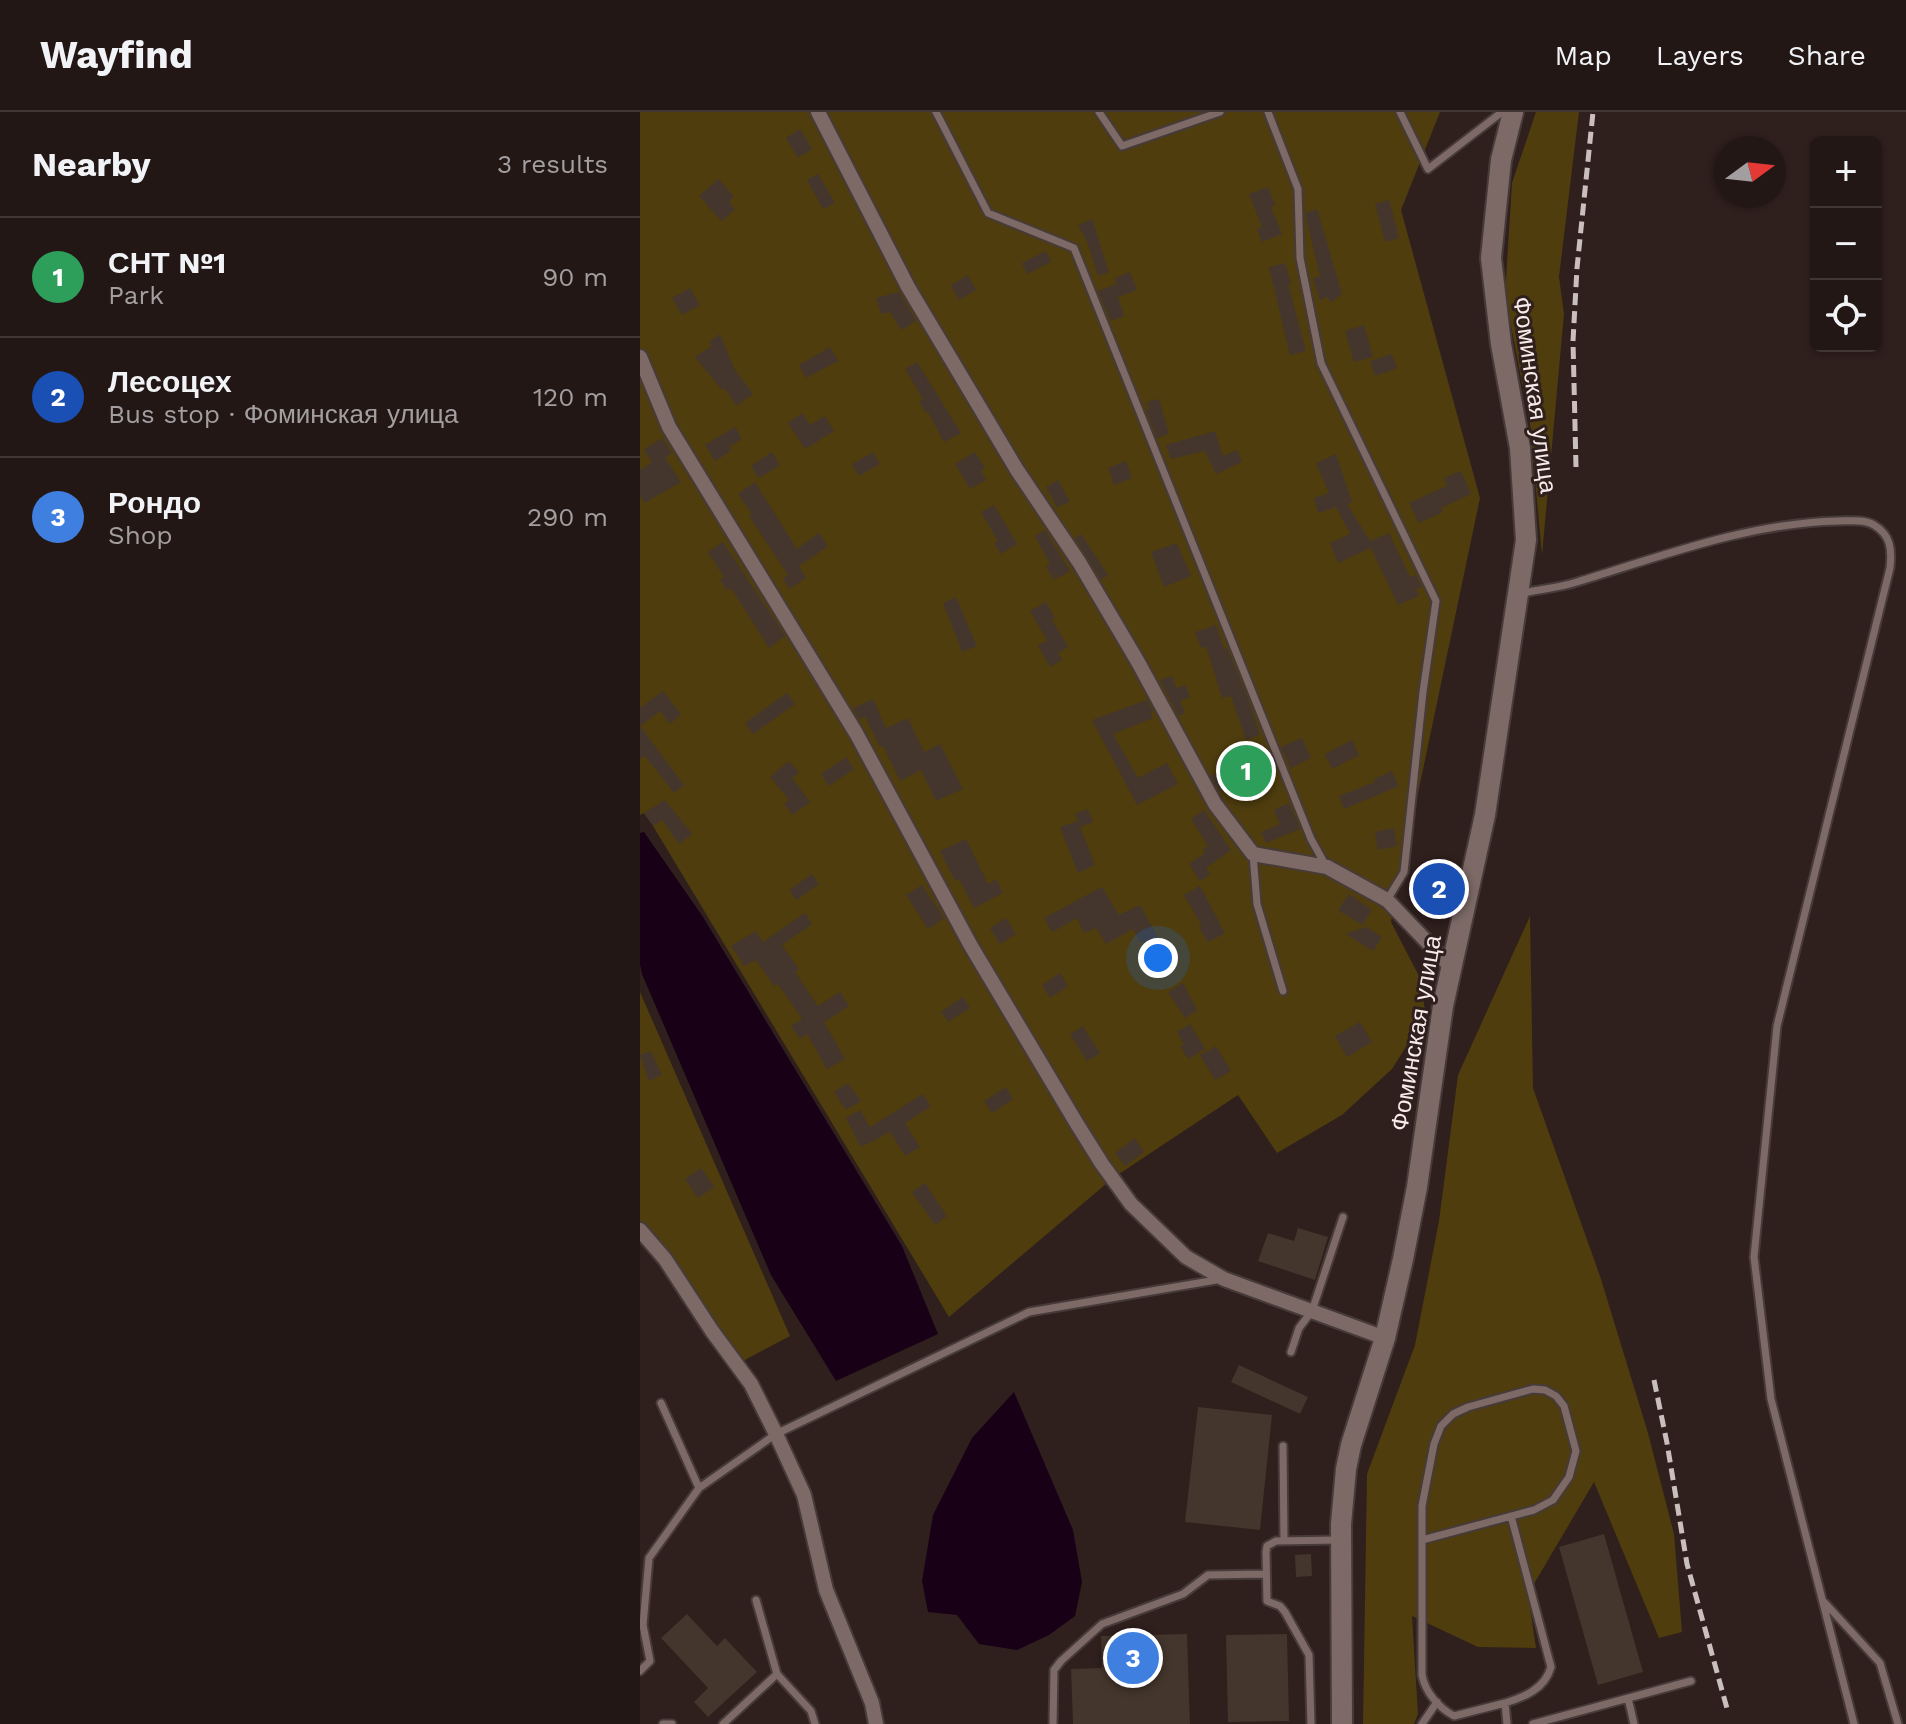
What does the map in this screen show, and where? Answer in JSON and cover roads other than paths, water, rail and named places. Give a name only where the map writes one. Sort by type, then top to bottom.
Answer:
[{"type":"street","points":[[818,112],[908,287],[1017,470],[1079,562],[1138,662],[1215,804],[1253,854],[1327,867],[1387,900],[1452,968]]},
{"type":"street","name":"Фоминская улица","points":[[1342,1724],[1342,1496],[1351,1445],[1385,1338],[1417,1187],[1443,1006],[1485,815],[1526,540],[1520,448],[1501,344],[1491,258],[1501,160],[1513,112]]},
{"type":"street","points":[[640,357],[669,427],[856,733],[971,946],[1093,1151],[1131,1204],[1186,1257],[1224,1279],[1385,1338]]},
{"type":"street","points":[[640,1230],[665,1259],[751,1384],[776,1434],[804,1495],[826,1590],[872,1703],[876,1724]]},
{"type":"lane","points":[[936,112],[988,213],[1074,248],[1311,839],[1327,867]]},
{"type":"lane","points":[[1099,112],[1122,146],[1220,112]]},
{"type":"lane","points":[[1268,112],[1298,189],[1300,258],[1321,363],[1436,601],[1404,872],[1387,900]]},
{"type":"lane","points":[[1400,112],[1428,169],[1502,112]]},
{"type":"lane","points":[[1520,593],[1573,584],[1679,548],[1802,522],[1859,521],[1872,524],[1885,533],[1892,549],[1890,568],[1777,1026],[1754,1257],[1771,1399],[1854,1724]]},
{"type":"lane","points":[[1253,854],[1257,904],[1283,991]]},
{"type":"lane","points":[[1291,1352],[1299,1328],[1312,1311],[1343,1217]]},
{"type":"lane","points":[[640,1671],[650,1661],[643,1625],[649,1558],[699,1488],[776,1434],[1021,1315],[1224,1279]]},
{"type":"lane","points":[[1422,1540],[1511,1516],[1534,1510],[1553,1500],[1569,1477],[1576,1451],[1564,1406],[1556,1396],[1545,1390],[1533,1389],[1453,1414],[1441,1426],[1434,1444],[1422,1506],[1422,1540],[1422,1675],[1426,1689],[1454,1716],[1505,1703],[1527,1697],[1549,1674],[1551,1667],[1511,1516]]},
{"type":"lane","points":[[661,1403],[699,1488]]},
{"type":"lane","points":[[1283,1446],[1284,1541]]},
{"type":"lane","points":[[1311,1724],[1309,1655],[1285,1612],[1280,1606],[1267,1601],[1267,1546],[1276,1541],[1340,1540]]},
{"type":"lane","points":[[1053,1724],[1054,1670],[1102,1624],[1183,1594],[1208,1575],[1266,1574]]},
{"type":"lane","points":[[756,1600],[777,1674],[811,1711],[815,1724]]},
{"type":"lane","points":[[1822,1600],[1880,1663],[1898,1724]]},
{"type":"lane","points":[[723,1724],[777,1674]]},
{"type":"lane","points":[[1533,1724],[1691,1681]]},
{"type":"lane","points":[[1628,1698],[1634,1724]]},
{"type":"lane","points":[[1422,1724],[1437,1702]]},
{"type":"lane","points":[[1505,1703],[1507,1724]]},
{"type":"lane","points":[[663,1724],[672,1724]]},
{"type":"railway","points":[[1576,467],[1573,341],[1593,112]]},
{"type":"railway","points":[[1654,1380],[1687,1564],[1728,1712]]},
{"type":"place","name":"СНТ №1","points":[[1246,771]]},
{"type":"place","name":"Лесоцех","points":[[1439,889]]},
{"type":"place","name":"Рондо","points":[[1133,1658]]}]
